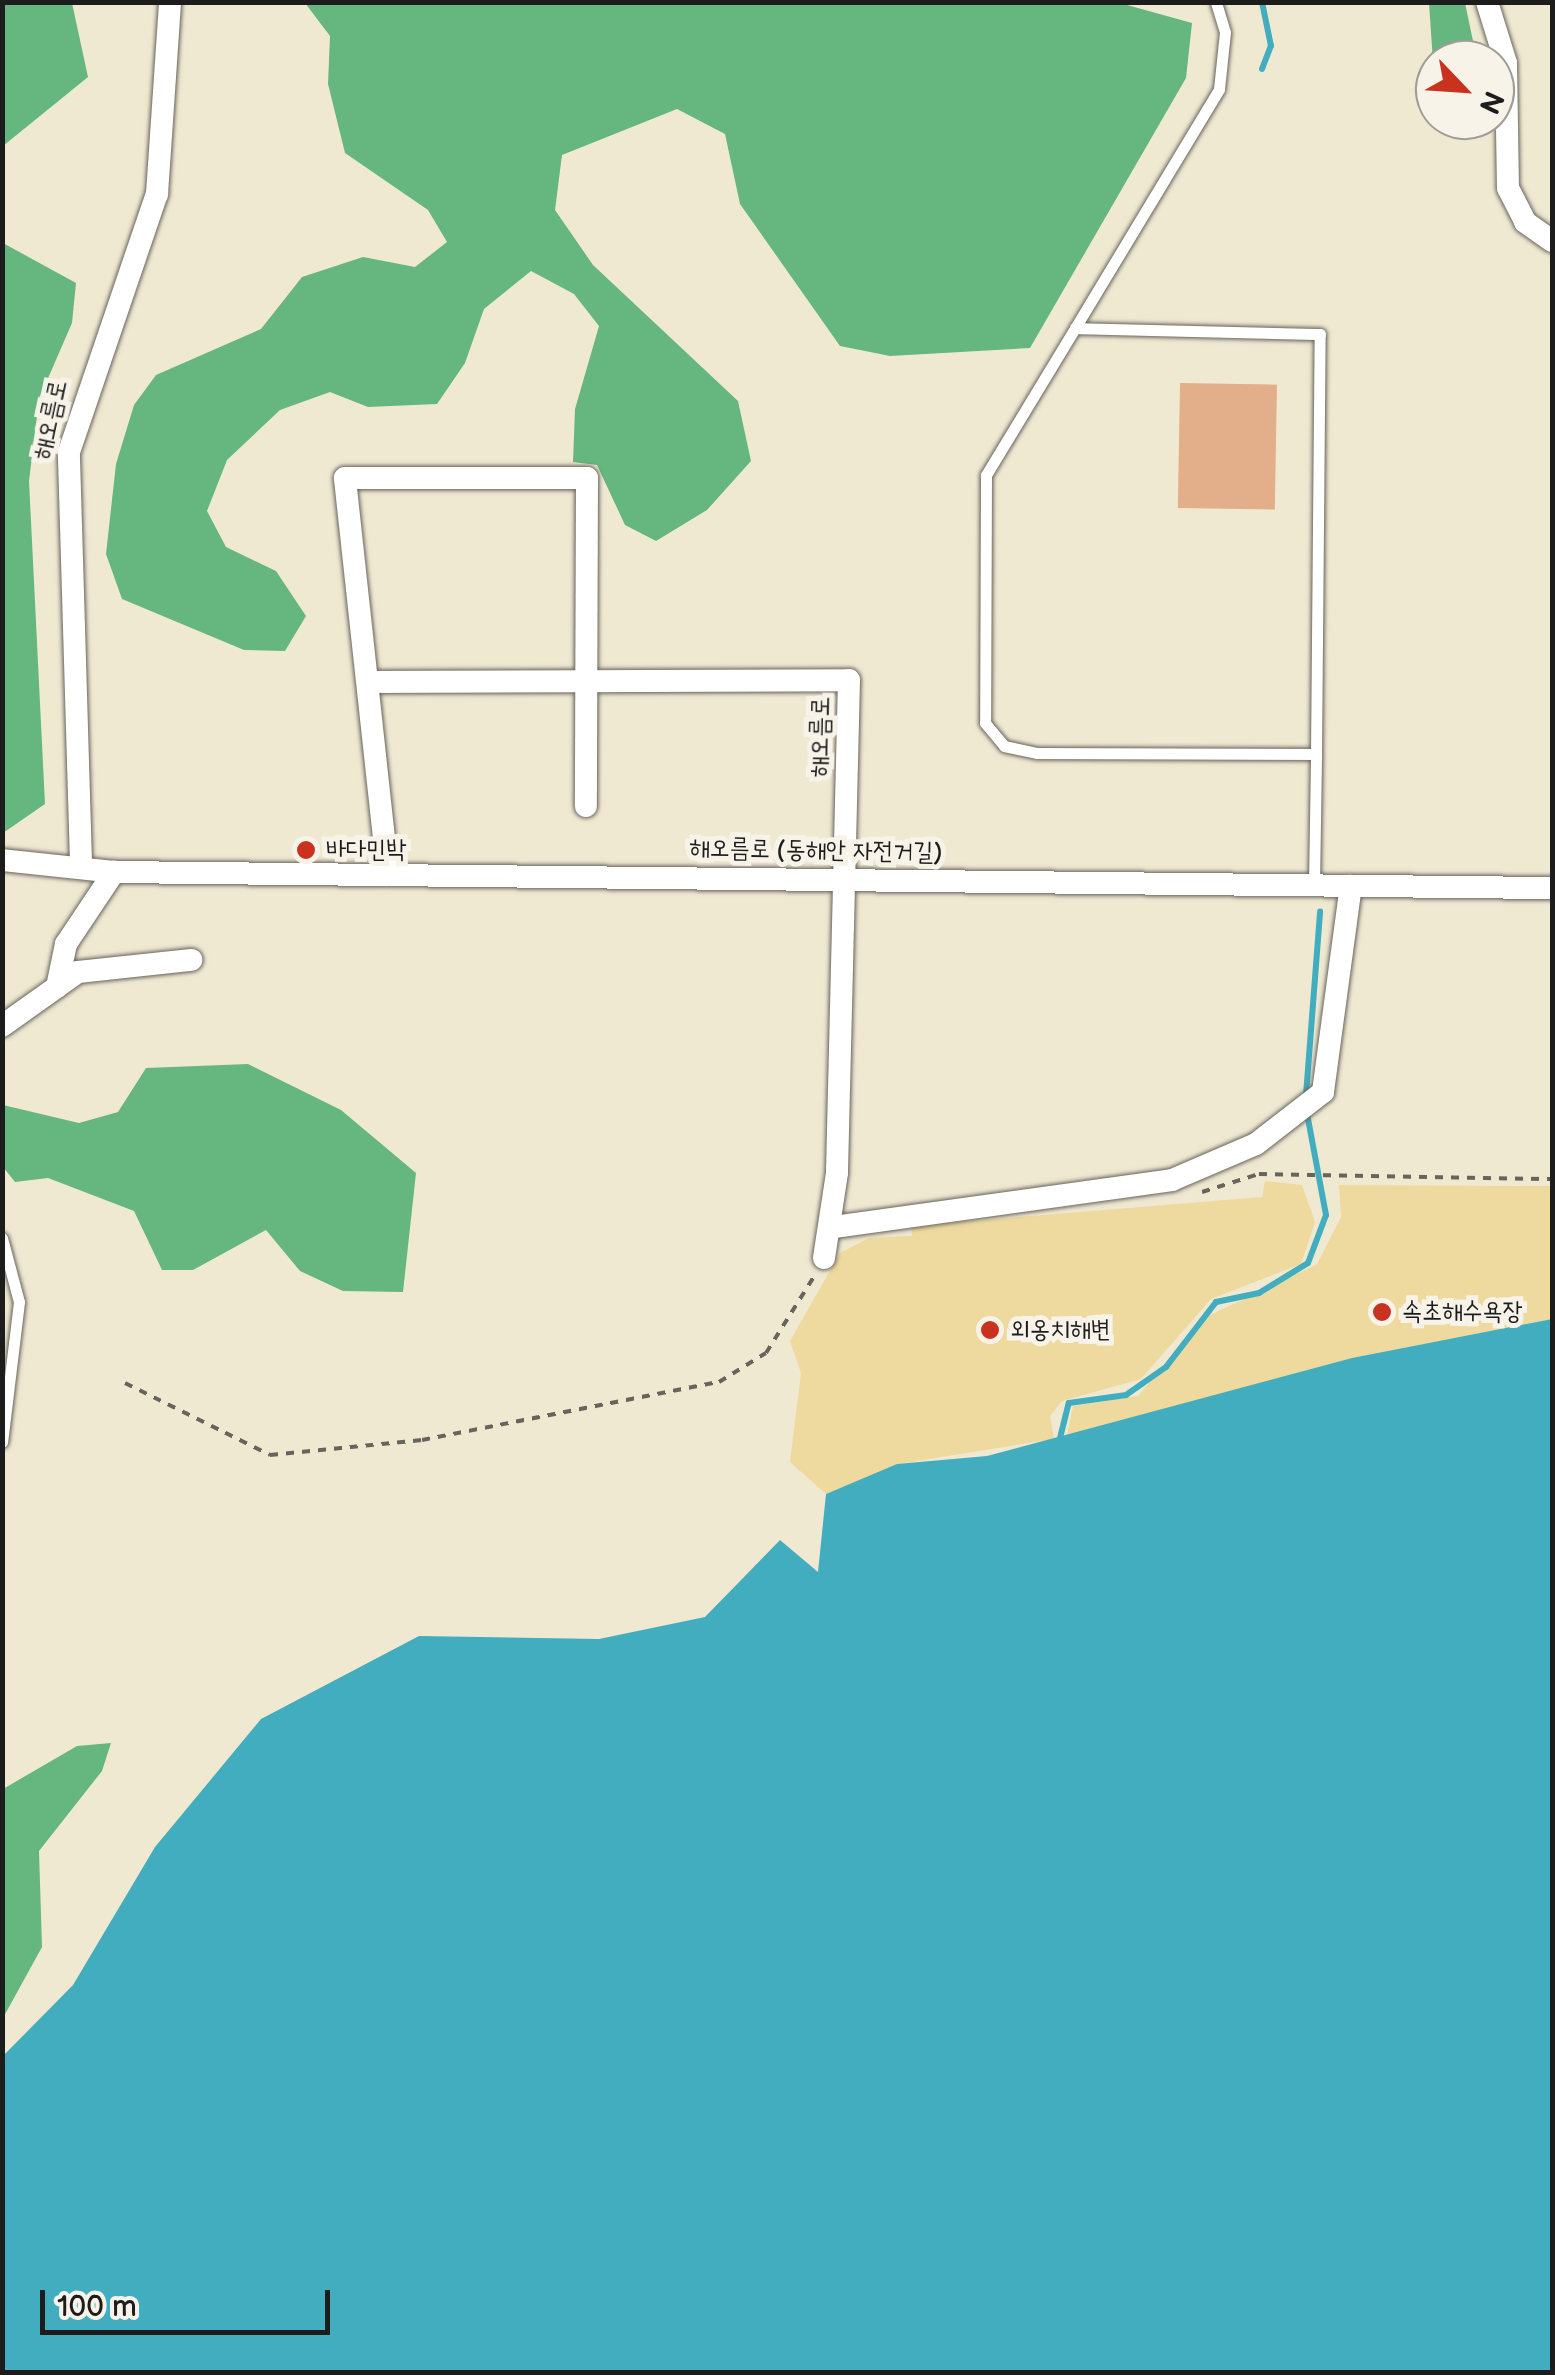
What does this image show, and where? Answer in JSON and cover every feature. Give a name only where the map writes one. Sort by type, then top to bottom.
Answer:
[{"type":"street","name":"해오름로","points":[[81,863],[69,452],[156,194],[170,2]]},
{"type":"street","points":[[1487,2],[1506,64],[1508,188],[1525,222],[1552,241]]},
{"type":"street","points":[[388,875],[373,682],[345,478],[587,478],[586,806]]},
{"type":"street","name":"해오름로","points":[[588,676],[850,680],[846,878]]},
{"type":"street","points":[[373,682],[588,676]]},
{"type":"street","name":"해오름로 (동해안 자전거길)","points":[[2,860],[81,863],[114,872],[1552,888]]},
{"type":"street","points":[[56,987],[66,944],[114,872]]},
{"type":"street","points":[[824,1258],[834,1227],[846,878]]},
{"type":"street","points":[[834,1227],[1172,1180],[1256,1144],[1324,1092],[1351,886]]},
{"type":"street","points":[[2,1026],[78,972],[191,960]]},
{"type":"lane","points":[[1216,2],[1225,32],[1219,89],[986,476],[985,723],[1015,751],[1316,754]]},
{"type":"lane","points":[[1076,328],[1320,334],[1314,885]]},
{"type":"lane","points":[[2,1238],[18,1302],[2,1442]]},
{"type":"path","points":[[1284,1175],[1552,1178]]},
{"type":"path","points":[[126,1382],[270,1454],[662,1399],[719,1382],[766,1354],[824,1258]]},
{"type":"green space","points":[[3,2],[72,3],[88,77],[3,146]]},
{"type":"green space","points":[[305,3],[1120,3],[1192,23],[1186,78],[1030,348],[890,356],[840,346],[740,204],[725,134],[677,109],[562,155],[555,210],[593,265],[738,401],[751,461],[707,510],[656,541],[625,525],[597,465],[573,462],[575,409],[599,326],[574,294],[531,271],[484,309],[465,363],[437,404],[368,407],[330,392],[280,410],[227,460],[207,511],[226,547],[276,571],[306,616],[285,651],[244,650],[122,599],[106,554],[116,464],[134,405],[156,375],[261,329],[302,277],[363,257],[415,267],[447,242],[428,210],[345,153],[328,84],[330,36]]},
{"type":"green space","points":[[1429,3],[1465,3],[1473,40],[1432,40]]},
{"type":"green space","points":[[3,243],[76,283],[72,323],[39,399],[29,481],[45,804],[3,833]]},
{"type":"green space","points":[[248,1064],[341,1110],[416,1173],[403,1292],[343,1291],[300,1271],[266,1230],[193,1270],[162,1270],[134,1211],[48,1178],[15,1182],[3,1167],[3,1105],[79,1123],[118,1112],[146,1068]]},
{"type":"green space","points":[[111,1743],[102,1771],[39,1851],[42,1947],[3,2018],[3,1789],[77,1746]]},
{"type":"sand","name":"외옹치해변","points":[[1265,1181],[1302,1185],[1315,1222],[1301,1264],[1211,1299],[1141,1379],[1062,1401],[1050,1416],[1054,1439],[898,1464],[826,1494],[790,1462],[801,1373],[790,1341],[840,1253],[869,1238],[912,1236],[911,1226],[1262,1197]]},
{"type":"sand","name":"속초해수욕장","points":[[1339,1185],[1552,1186],[1552,1319],[1352,1358],[1067,1436],[1073,1406],[1138,1396],[1204,1318],[1317,1264],[1341,1217]]},
{"type":"water","points":[[1552,1319],[1552,2372],[3,2372],[3,2056],[73,1985],[155,1847],[261,1719],[419,1636],[599,1639],[705,1617],[780,1540],[818,1572],[826,1494],[897,1464],[987,1456],[1352,1358]]},
{"type":"building","points":[[1180,383],[1277,385],[1275,510],[1178,508]]},
{"type":"waterway","points":[[1262,2],[1271,46],[1262,69]]},
{"type":"waterway","points":[[1306,1095],[1320,912]]},
{"type":"waterway","points":[[1060,1438],[1069,1403],[1126,1395],[1166,1367],[1216,1302],[1259,1293],[1308,1263],[1326,1215],[1307,1113]]},
{"type":"place","name":"바다민박","points":[[306,850]]},
{"type":"place","name":"속초해수욕장","points":[[1382,1312]]},
{"type":"place","name":"외옹치해변","points":[[990,1330]]}]
